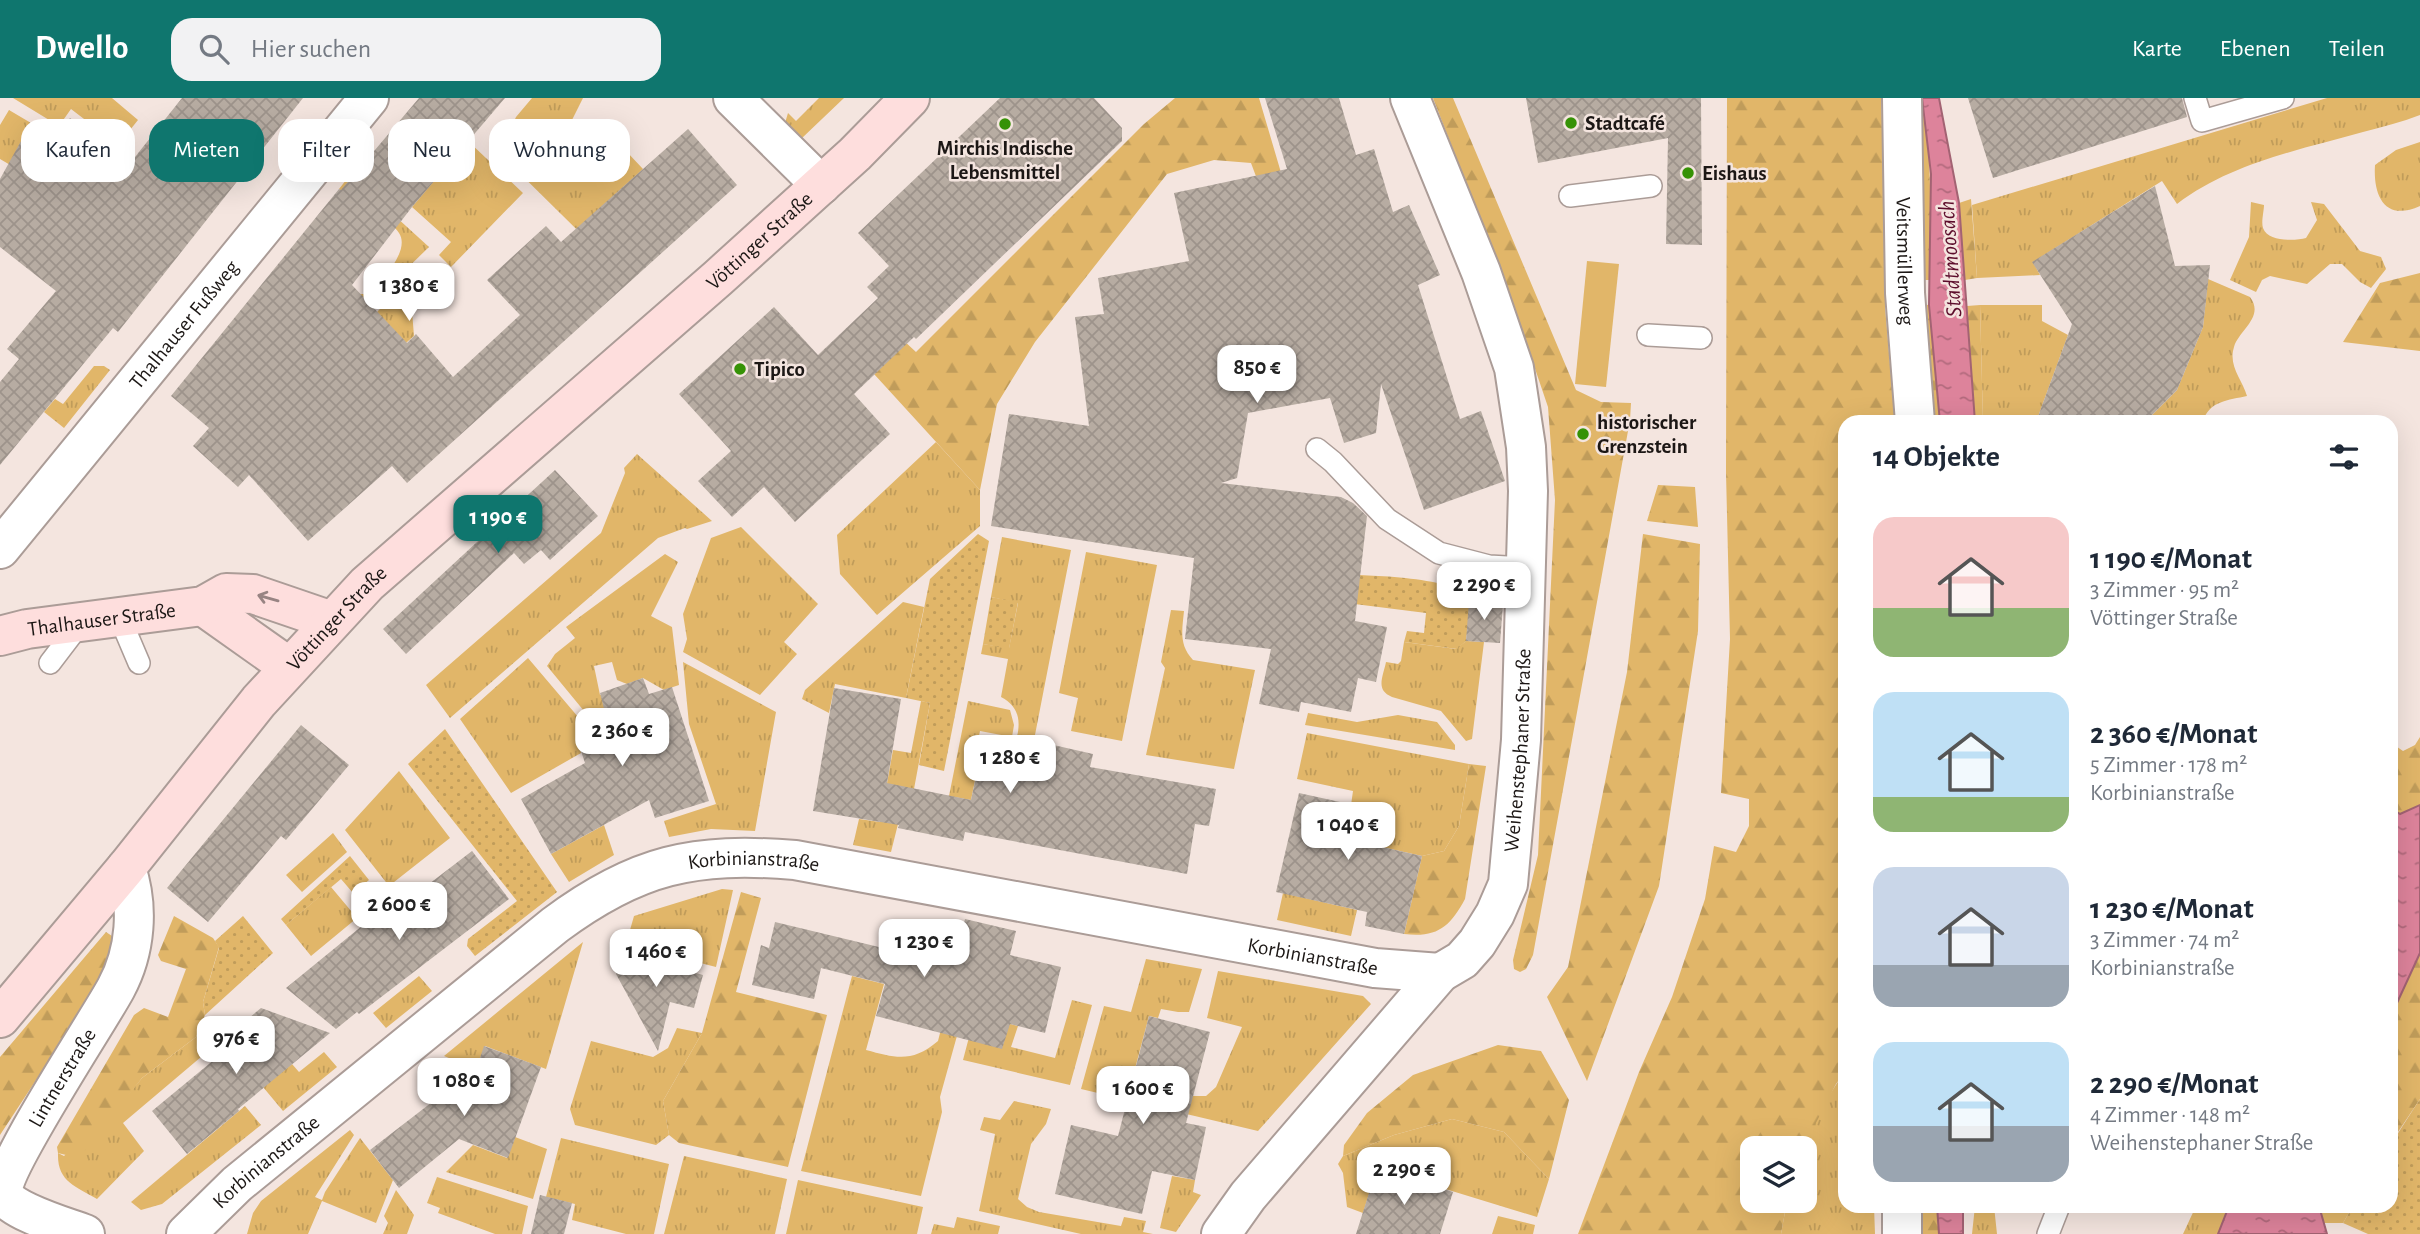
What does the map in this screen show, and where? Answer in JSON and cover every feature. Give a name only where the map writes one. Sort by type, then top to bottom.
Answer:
[{"type":"main road","name":"Vöttinger Straße","points":[[0,1017],[126,868],[289,667],[367,584],[821,185],[910,98]]},
{"type":"main road","name":"Thalhauser Straße","points":[[0,636],[27,629],[101,618],[203,606],[226,593],[254,594],[332,621]]},
{"type":"main road","name":"Thalhauser Straße","points":[[203,606],[289,667]]},
{"type":"street","name":"Thalhauser Fußweg","points":[[0,549],[369,98]]},
{"type":"street","points":[[733,98],[821,185]]},
{"type":"street","name":"Weihenstephaner Straße","points":[[1221,1234],[1248,1196],[1440,973],[1461,960],[1477,943],[1495,914],[1508,884],[1521,740],[1528,491],[1526,447],[1514,368],[1481,272],[1410,98]]},
{"type":"street","name":"Veitsmüllerweg","points":[[1902,98],[1905,293],[1914,415]]},
{"type":"street","name":"Korbinianstraße","points":[[186,1234],[237,1184],[564,919],[623,882],[655,869],[681,863],[761,857],[795,860],[1375,968],[1440,973]]},
{"type":"street","name":"Lintnerstraße","points":[[85,1234],[26,1211],[5,1198],[1,1193],[1,1178],[18,1139],[117,987],[130,949],[135,908],[133,889],[126,868]]},
{"type":"street","points":[[1902,1213],[1902,1234]]},
{"type":"lane","points":[[2195,98],[2202,121],[2283,98]]},
{"type":"lane","points":[[1570,196],[1651,186]]},
{"type":"lane","points":[[1648,335],[1701,338]]},
{"type":"lane","points":[[1317,449],[1333,461],[1387,519],[1439,553],[1489,566],[1526,568]]},
{"type":"lane","points":[[50,663],[101,618],[139,663]]},
{"type":"lane","points":[[2048,1234],[2056,1213]]},
{"type":"green space","points":[[13,98],[112,98],[138,120],[135,124],[135,119],[84,119],[71,109],[64,119],[48,119]]},
{"type":"green space","points":[[532,98],[583,98],[572,119],[515,119]]},
{"type":"green space","points":[[819,98],[844,98],[801,139],[785,123],[788,113],[796,121]]},
{"type":"green space","points":[[1175,98],[1259,98],[1292,210],[1266,203],[1251,163],[1214,160],[1167,174],[1035,342],[997,404],[980,490],[874,374],[889,327],[916,352],[1144,124]]},
{"type":"green space","points":[[1433,98],[1453,98],[1576,390],[1601,402],[1631,403],[1533,955],[1526,969],[1520,972],[1514,969],[1513,960],[1538,855],[1555,500],[1548,407],[1513,304]]},
{"type":"green space","points":[[1727,98],[1881,98],[1886,216],[1885,307],[1894,415],[1838,415],[1838,1081],[1809,1136],[1740,1136],[1740,1213],[1785,1213],[1781,1234],[1578,1234],[1639,1072],[1672,997],[1705,899],[1714,846],[1736,852],[1749,826],[1749,799],[1721,793],[1730,639],[1726,473]]},
{"type":"green space","points":[[1904,98],[1922,98],[1926,121],[1930,189],[1930,280],[1913,280]]},
{"type":"green space","points":[[2327,98],[2420,98],[2420,115],[2266,159],[2220,178],[2177,204],[2162,181],[2033,262],[2040,275],[1977,278],[1972,205]]},
{"type":"green space","points":[[9,110],[24,119],[21,119],[21,171],[0,159],[0,125]]},
{"type":"green space","points":[[2420,142],[2420,206],[2398,211],[2390,208],[2379,196],[2375,165],[2396,150]]},
{"type":"green space","points":[[475,148],[489,161],[489,182],[511,182],[523,193],[451,267],[439,255],[451,242],[412,207],[433,182],[475,182]]},
{"type":"green space","points":[[630,155],[643,169],[630,181]]},
{"type":"green space","points":[[344,182],[358,182],[429,247],[355,319],[358,294],[370,294],[380,282],[398,257],[402,240],[394,227],[375,211],[367,211],[339,189]]},
{"type":"green space","points":[[528,182],[629,182],[599,209],[630,282]]},
{"type":"green space","points":[[1971,199],[1977,278],[1965,280],[1959,203]]},
{"type":"green space","points":[[2251,202],[2264,205],[2262,226],[2266,233],[2289,240],[2306,238],[2317,220],[2311,202],[2324,204],[2360,251],[2381,257],[2386,269],[2371,288],[2360,282],[2342,264],[2330,264],[2307,284],[2270,276],[2262,280],[2256,292],[2230,280],[2249,237]]},
{"type":"green space","points":[[1587,261],[1619,264],[1606,387],[1575,384]]},
{"type":"green space","points":[[424,264],[440,282],[412,311],[414,336],[385,361],[377,312]]},
{"type":"green space","points":[[2420,273],[2420,351],[2343,342],[2380,283]]},
{"type":"green space","points":[[2208,279],[2250,297],[2255,311],[2237,341],[2233,354],[2234,366],[2247,396],[2226,400],[2214,406],[2206,415],[2152,415],[2177,390],[2203,327]]},
{"type":"green space","points":[[1914,304],[1929,305],[1939,415],[1924,415]]},
{"type":"green space","points":[[1980,305],[2042,305],[2042,321],[2068,335],[2039,415],[1983,415]]},
{"type":"green space","points":[[1980,305],[1983,415],[1975,415],[1967,306]]},
{"type":"green space","points":[[94,366],[104,366],[110,370],[64,428],[44,412],[55,399],[63,404]]},
{"type":"green space","points":[[936,442],[980,490],[980,526],[877,615],[840,574],[837,535]]},
{"type":"green space","points":[[637,454],[712,521],[658,538],[450,718],[426,685],[601,533],[625,473],[624,468]]},
{"type":"green space","points":[[1658,485],[1695,487],[1698,527],[1647,521]]},
{"type":"green space","points":[[741,527],[818,604],[784,642],[797,654],[760,695],[683,652],[687,639],[683,614],[711,538]]},
{"type":"green space","points":[[978,534],[989,541],[944,771],[919,765],[930,703],[906,698],[930,579]]},
{"type":"green space","points":[[1643,534],[1700,544],[1698,631],[1659,886],[1587,1081],[1547,997],[1568,967],[1627,672]]},
{"type":"green space","points":[[1002,537],[1071,550],[1034,740],[1017,737],[1019,724],[1015,709],[1001,697],[1008,659],[981,654],[983,644],[1009,648],[1018,603],[991,597]]},
{"type":"green space","points":[[1086,552],[1157,565],[1122,741],[1071,731],[1078,698],[1059,693]]},
{"type":"green space","points":[[665,554],[678,562],[651,616],[672,627],[679,685],[664,690],[643,678],[627,684],[617,680],[612,662],[594,666],[600,695],[620,690],[613,723],[598,728],[547,666],[555,654],[575,638],[566,627]]},
{"type":"green space","points":[[1339,574],[1432,582],[1463,593],[1469,602],[1466,641],[1457,649],[1404,642],[1407,631],[1424,633],[1426,613],[1307,598]]},
{"type":"green space","points":[[991,597],[1018,602],[1009,649],[983,644]]},
{"type":"green space","points":[[903,602],[924,607],[906,698],[835,684],[829,713],[802,699],[805,690]]},
{"type":"green space","points":[[1171,610],[1184,611],[1183,643],[1193,660],[1255,670],[1234,769],[1146,755],[1165,668],[1161,662]]},
{"type":"green space","points":[[1466,641],[1484,642],[1472,739],[1466,741],[1441,711],[1392,697],[1383,691],[1382,682],[1386,662],[1398,664],[1401,661],[1404,642],[1456,649]]},
{"type":"green space","points":[[528,658],[590,731],[576,736],[581,753],[511,793],[460,719]]},
{"type":"green space","points":[[683,662],[776,712],[755,831],[711,829],[669,837],[664,821],[716,804],[689,724]]},
{"type":"green space","points":[[921,701],[930,703],[914,789],[907,788],[891,852],[853,845],[859,819],[880,822],[893,750],[911,753]]},
{"type":"green space","points":[[968,701],[1010,710],[1014,725],[1012,737],[980,731],[974,759],[979,761],[971,800],[949,796]]},
{"type":"green space","points":[[1308,713],[1357,722],[1398,715],[1437,722],[1455,745],[1455,750],[1305,725]]},
{"type":"green space","points":[[445,729],[557,892],[475,956],[467,946],[468,939],[517,901],[408,764]]},
{"type":"green space","points":[[1307,733],[1469,764],[1459,826],[1444,851],[1422,856],[1382,847],[1351,805],[1353,791],[1297,779]]},
{"type":"green space","points":[[2420,737],[2420,805],[2400,814],[2398,748],[2403,751],[2415,745]]},
{"type":"green space","points":[[1469,764],[1486,766],[1465,899],[1454,917],[1441,929],[1425,934],[1404,934],[1422,856],[1444,851],[1459,826]]},
{"type":"green space","points":[[399,771],[450,838],[389,886],[345,830]]},
{"type":"green space","points":[[604,825],[614,855],[569,882],[551,854]]},
{"type":"green space","points":[[333,833],[347,852],[302,892],[286,875]]},
{"type":"green space","points":[[350,856],[369,880],[353,893],[341,879],[286,925],[281,919]]},
{"type":"green space","points":[[331,887],[357,918],[311,956],[286,925]]},
{"type":"green space","points":[[722,889],[733,890],[716,967],[626,944],[634,916]]},
{"type":"green space","points":[[741,892],[761,898],[736,992],[827,1015],[788,1167],[679,1143],[669,1135],[663,1101],[702,1033]]},
{"type":"green space","points":[[1283,893],[1357,910],[1351,936],[1277,920]]},
{"type":"green space","points":[[174,916],[213,938],[219,947],[203,1002],[205,1015],[196,1037],[142,1078],[87,1149],[74,1157],[58,1153],[57,1147],[134,1015],[144,1008],[168,1017],[186,969],[161,961],[158,955]]},
{"type":"green space","points":[[243,916],[273,953],[205,1015],[203,1002],[219,948],[215,941]]},
{"type":"green space","points":[[106,932],[115,938],[109,969],[0,1135],[0,1057]]},
{"type":"green space","points":[[583,942],[546,1069],[485,1046],[476,1069],[444,1056]]},
{"type":"green space","points":[[2420,953],[2420,1099],[2398,1132],[2398,1001]]},
{"type":"green space","points":[[1146,959],[1202,969],[1189,1012],[1161,1009],[1158,1018],[1149,1016],[1132,1080],[1193,1096],[1206,1096],[1216,1087],[1242,1027],[1207,1018],[1218,971],[1363,996],[1371,1004],[1258,1131],[1081,1089],[1104,1006],[1131,1012]]},
{"type":"green space","points":[[987,969],[994,1020],[1018,1026],[1011,1047],[1055,1058],[1072,1000],[1092,1005],[1070,1085],[963,1060]]},
{"type":"green space","points":[[419,976],[432,991],[386,1028],[373,1013]]},
{"type":"green space","points":[[852,976],[884,984],[866,1050],[886,1055],[912,1056],[938,1041],[943,1021],[960,1025],[940,1097],[942,1112],[921,1196],[801,1171]]},
{"type":"green space","points":[[199,1028],[214,1046],[123,1123],[144,1151],[97,1199],[69,1182],[61,1171],[58,1153],[64,1156],[118,1107],[142,1078],[196,1037]]},
{"type":"green space","points":[[677,1028],[702,1033],[663,1101],[669,1135],[656,1145],[575,1125],[570,1109],[591,1041],[653,1057],[668,1048]]},
{"type":"green space","points":[[1498,1045],[1541,1051],[1569,1100],[1549,1179],[1504,1132],[1452,1119],[1394,1135],[1343,1156],[1344,1145],[1367,1113],[1413,1075]]},
{"type":"green space","points":[[324,1052],[337,1067],[283,1111],[263,1087],[292,1064],[299,1072]]},
{"type":"green space","points":[[1838,1082],[1838,1213],[1874,1213],[1875,1234],[1781,1234],[1785,1213],[1817,1213],[1817,1136],[1807,1136]]},
{"type":"green space","points":[[2420,1099],[2420,1234],[2368,1234],[2343,1223],[2349,1213],[2398,1213],[2398,1133]]},
{"type":"green space","points":[[1014,1101],[1051,1109],[1046,1124],[1031,1144],[1018,1199],[1039,1212],[1121,1226],[1124,1217],[1146,1221],[1143,1232],[1153,1234],[1081,1234],[979,1211],[995,1134],[980,1130],[984,1117],[1000,1120]]},
{"type":"green space","points":[[245,1106],[261,1125],[162,1204],[141,1210],[131,1202]]},
{"type":"green space","points":[[1452,1119],[1504,1132],[1549,1179],[1537,1217],[1377,1168],[1363,1213],[1347,1207],[1343,1173],[1338,1164],[1343,1156],[1394,1135]]},
{"type":"green space","points":[[350,1130],[354,1135],[315,1197],[322,1200],[360,1138],[393,1180],[376,1223],[322,1201],[308,1234],[247,1234],[253,1213],[261,1201]]},
{"type":"green space","points":[[515,1137],[547,1149],[533,1199],[446,1172],[473,1145],[507,1158]]},
{"type":"green space","points":[[561,1138],[669,1164],[654,1234],[626,1234],[572,1220],[575,1204],[546,1197]]},
{"type":"green space","points":[[684,1156],[787,1179],[775,1234],[664,1234]]},
{"type":"green space","points":[[1172,1176],[1195,1180],[1193,1192],[1201,1195],[1176,1232],[1160,1228]]},
{"type":"green space","points":[[437,1177],[528,1206],[522,1234],[495,1234],[438,1213],[440,1208],[427,1203]]},
{"type":"green space","points":[[798,1180],[923,1207],[917,1234],[786,1234]]},
{"type":"green space","points":[[396,1190],[414,1215],[407,1234],[383,1234],[388,1223],[384,1216]]},
{"type":"green space","points":[[1914,1213],[1938,1213],[1939,1234],[1916,1234]]},
{"type":"green space","points":[[1974,1213],[1995,1213],[1997,1234],[1972,1234]]},
{"type":"green space","points":[[2193,1213],[2226,1213],[2218,1234],[2183,1234]]},
{"type":"green space","points":[[2321,1213],[2349,1213],[2343,1223],[2324,1223]]},
{"type":"green space","points":[[1498,1216],[1535,1225],[1533,1234],[1492,1234]]},
{"type":"green space","points":[[957,1217],[1000,1226],[998,1234],[931,1234],[934,1224],[954,1228]]},
{"type":"water","name":"Stadtmoosach","points":[[1922,98],[1939,98],[1959,203],[1974,415],[1939,415],[1929,305],[1931,174]]},
{"type":"water","points":[[2420,805],[2420,953],[2398,1001],[2398,813]]},
{"type":"water","points":[[1938,1213],[1963,1213],[1963,1234],[1939,1234]]},
{"type":"water","points":[[2226,1213],[2321,1213],[2327,1234],[2218,1234]]},
{"type":"building","points":[[182,98],[303,98],[286,119],[278,119],[278,130],[264,147],[264,119],[165,119]]},
{"type":"building","points":[[419,98],[505,98],[475,133],[475,119],[401,119]]},
{"type":"building","points":[[1000,98],[1094,98],[1122,128],[1122,141],[916,339],[914,337],[854,394],[890,434],[795,522],[764,487],[732,517],[698,481],[731,451],[679,394],[774,307],[818,355],[878,298],[867,287],[889,266],[858,233]]},
{"type":"building","points":[[1265,98],[1339,98],[1356,155],[1374,149],[1393,212],[1409,205],[1440,275],[1418,285],[1460,419],[1481,411],[1505,481],[1424,510],[1381,384],[1376,433],[1344,443],[1330,398],[1248,413],[1237,478],[1221,483],[1341,497],[1353,503],[1367,516],[1355,621],[1387,627],[1376,682],[1358,678],[1351,712],[1301,702],[1299,712],[1259,704],[1271,649],[1185,639],[1194,558],[991,526],[1009,414],[1089,426],[1075,317],[1104,314],[1098,278],[1189,261],[1174,193],[1287,169]]},
{"type":"building","points":[[1526,98],[1701,98],[1702,245],[1666,244],[1668,138],[1538,163]]},
{"type":"building","points":[[1968,98],[2182,98],[2187,117],[1993,178]]},
{"type":"building","points":[[688,129],[737,185],[407,483],[392,466],[308,541],[249,475],[238,487],[193,446],[209,428],[171,396],[339,189],[348,182],[374,182],[374,151],[388,135],[388,182],[433,182],[352,285],[407,343],[416,334],[453,377],[520,315],[487,280],[546,226],[561,242]]},
{"type":"building","points":[[149,139],[149,182],[237,182],[118,332],[113,328],[0,465],[0,382],[19,359],[7,349],[56,291],[0,247],[0,179],[21,141],[21,182],[135,182],[135,157]]},
{"type":"building","points":[[2155,186],[2175,266],[2210,265],[2203,327],[2177,390],[2152,415],[2039,415],[2072,324],[2032,262]]},
{"type":"building","points":[[555,470],[598,516],[550,560],[541,550],[524,564],[514,553],[406,654],[383,629]]},
{"type":"building","points":[[1469,601],[1503,604],[1500,643],[1466,641]]},
{"type":"building","points":[[643,678],[649,694],[672,687],[709,801],[655,818],[649,800],[551,854],[521,799],[585,763],[576,736],[608,725],[600,693]]},
{"type":"building","points":[[834,688],[901,699],[887,783],[971,800],[982,749],[1046,762],[1049,744],[1093,754],[1090,767],[1216,789],[1209,826],[1195,824],[1187,874],[965,832],[963,841],[898,828],[899,825],[813,811]]},
{"type":"building","points":[[301,725],[349,765],[286,840],[281,836],[208,922],[167,888]]},
{"type":"building","points":[[1299,793],[1390,813],[1382,847],[1422,856],[1404,934],[1365,926],[1367,912],[1276,892]]},
{"type":"building","points":[[472,851],[509,899],[359,1014],[357,1012],[336,1029],[286,988],[390,903],[395,910]]},
{"type":"building","points":[[965,919],[1016,931],[1010,955],[1061,967],[1045,1033],[1010,1024],[1002,1049],[876,1016],[885,984],[821,968],[814,999],[752,985],[761,945],[769,948],[775,922],[883,948],[884,945],[894,947],[898,934],[957,950]]},
{"type":"building","points":[[622,951],[679,965],[678,968],[703,975],[694,1008],[670,1002],[658,1051],[616,974]]},
{"type":"building","points":[[261,1008],[330,1033],[187,1154],[152,1111],[238,1040],[232,1032]]},
{"type":"building","points":[[1149,1016],[1210,1032],[1186,1123],[1206,1127],[1195,1180],[1152,1171],[1142,1214],[1055,1194],[1071,1125],[1118,1136]]},
{"type":"building","points":[[484,1046],[541,1067],[508,1158],[459,1139],[399,1188],[370,1150],[449,1089],[467,1096]]},
{"type":"building","points":[[1377,1168],[1453,1192],[1440,1234],[1356,1234]]},
{"type":"building","points":[[540,1195],[572,1203],[564,1234],[531,1234]]},
{"type":"place","name":"Stadtcafé","points":[[1571,123]]},
{"type":"place","name":"Mirchis Indische Lebensmittel","points":[[1005,124]]},
{"type":"place","name":"Eishaus","points":[[1688,173]]},
{"type":"place","name":"Tipico","points":[[740,369]]},
{"type":"place","name":"historischer Grenzstein","points":[[1583,434]]}]
